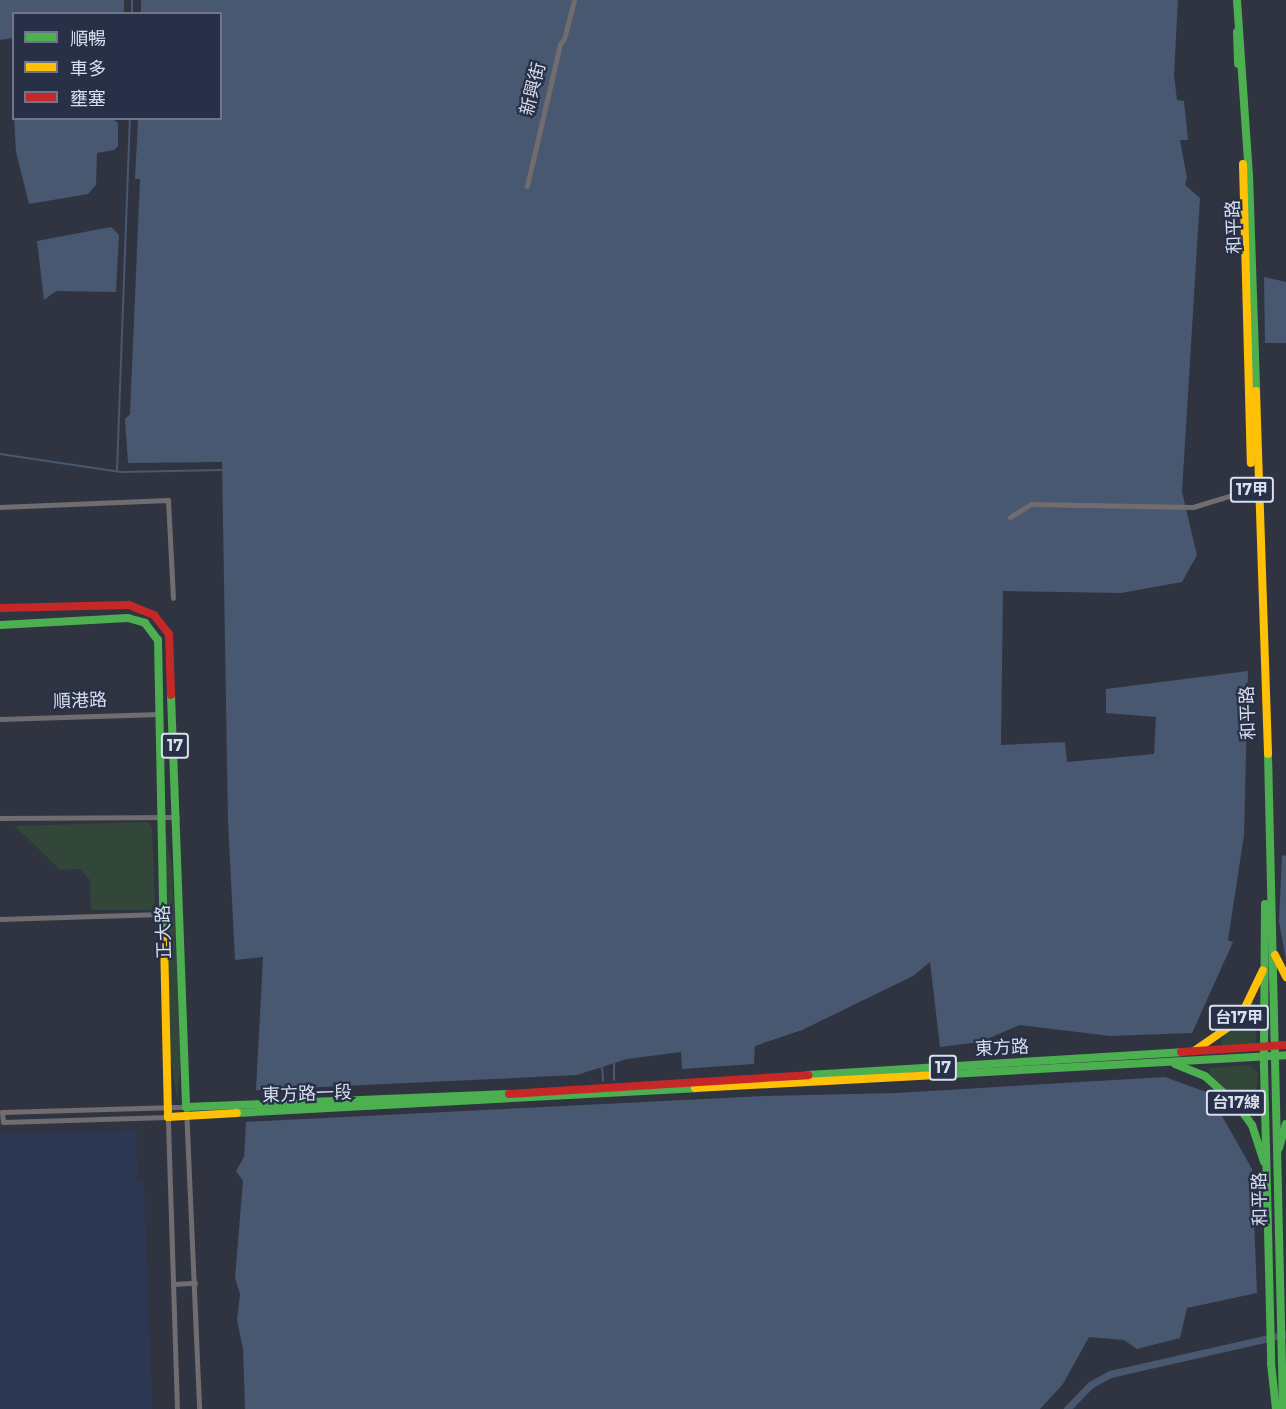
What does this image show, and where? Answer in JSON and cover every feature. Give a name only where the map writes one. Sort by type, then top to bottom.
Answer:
[{"type":"main road","name":"和平路","points":[[1237,0],[1246,106],[1274,952],[1272,1181],[1276,1409]]},
{"type":"main road","name":"和平路","points":[[1238,16],[1265,964],[1263,1047],[1272,1181]]},
{"type":"main road","name":"正大路","points":[[0,608],[129,605],[154,615],[163,624],[172,652],[186,1111]]},
{"type":"main road","name":"正大路","points":[[0,625],[116,618],[145,623],[156,635],[160,651],[159,817],[168,1117]]},
{"type":"main road","points":[[1274,952],[1286,976]]},
{"type":"main road","name":"台17甲","points":[[1191,1053],[1239,1020],[1265,964]]},
{"type":"main road","name":"東方路","points":[[612,1091],[1286,1045]]},
{"type":"main road","name":"東方路","points":[[612,1091],[1286,1055]]},
{"type":"main road","name":"台17線","points":[[1163,1062],[1205,1076],[1238,1106],[1252,1125],[1272,1181]]},
{"type":"main road","name":"東方路一段","points":[[168,1117],[186,1111],[612,1091]]},
{"type":"main road","name":"台17線","points":[[1272,1181],[1286,1124]]},
{"type":"main road","name":"和平路","points":[[1275,1340],[1283,1409]]},
{"type":"street","name":"新興街","points":[[527,186],[560,44],[564,39],[574,0]]},
{"type":"street","points":[[1010,517],[1031,504],[1193,507],[1252,489]]},
{"type":"street","points":[[0,507],[168,500],[173,598]]},
{"type":"street","name":"順港路","points":[[0,719],[160,714]]},
{"type":"street","points":[[0,818],[177,817]]},
{"type":"street","points":[[0,919],[162,914]]},
{"type":"street","name":"東方路一段","points":[[168,1117],[3,1122],[2,1112],[168,1107],[186,1111]]},
{"type":"street","name":"正大路","points":[[186,1111],[199,1409]]},
{"type":"street","name":"正大路","points":[[168,1117],[177,1409]]},
{"type":"street","points":[[173,1284],[195,1283]]},
{"type":"shaded area","points":[[0,0],[124,0],[124,12],[12,12],[12,38],[0,40]]},
{"type":"shaded area","points":[[141,0],[1178,0],[1174,75],[1177,100],[1184,101],[1188,140],[1180,140],[1187,178],[1185,185],[1200,198],[1182,492],[1197,555],[1182,582],[1121,593],[1003,591],[1001,745],[1065,742],[1067,762],[1154,754],[1156,717],[1106,713],[1106,689],[1248,671],[1244,835],[1228,940],[1233,942],[1192,1033],[1110,1036],[1020,1025],[980,1042],[940,1047],[930,962],[913,976],[802,1030],[755,1046],[754,1064],[682,1069],[681,1052],[627,1059],[577,1075],[256,1090],[263,957],[235,960],[228,822],[222,462],[128,463],[125,419],[130,414],[140,179],[135,179],[138,120],[222,120],[222,12],[141,12]]},
{"type":"shaded area","points":[[14,120],[114,120],[118,123],[118,146],[114,150],[97,153],[96,185],[88,194],[29,204],[16,152]]},
{"type":"shaded area","points":[[111,227],[119,235],[116,292],[56,291],[44,300],[37,241]]},
{"type":"shaded area","points":[[1264,277],[1286,282],[1286,343],[1265,343]]},
{"type":"shaded area","points":[[1282,855],[1286,856],[1286,960],[1279,922]]},
{"type":"shaded area","points":[[1165,1077],[1209,1093],[1252,1169],[1257,1293],[1187,1308],[1180,1338],[1137,1349],[1124,1340],[1089,1337],[1063,1384],[1040,1409],[245,1409],[243,1349],[237,1320],[240,1294],[235,1278],[243,1181],[236,1171],[244,1157],[246,1122],[764,1096],[896,1093]]},
{"type":"shaded area","points":[[137,1130],[138,1180],[144,1181],[152,1409],[0,1409],[0,1134]]},
{"type":"green space","points":[[148,822],[152,829],[155,905],[150,910],[91,910],[90,880],[80,869],[60,870],[15,826]]},
{"type":"green space","points":[[164,824],[172,868],[181,1060],[177,1098],[170,1056]]},
{"type":"green space","points":[[1252,1001],[1256,1004],[1256,1044],[1223,1046],[1220,1042]]},
{"type":"green space","points":[[1250,1065],[1258,1073],[1253,1120],[1209,1073],[1210,1068]]},
{"type":"waterway","points":[[132,0],[132,12]]},
{"type":"waterway","points":[[117,470],[130,120]]},
{"type":"waterway","points":[[0,454],[121,472],[223,470]]},
{"type":"waterway","points":[[614,1062],[614,1080]]},
{"type":"waterway","points":[[602,1066],[603,1081]]},
{"type":"waterway","points":[[1067,1409],[1090,1385],[1110,1374],[1286,1334]]},
{"type":"traffic: fast","points":[[1237,0],[1249,175],[1256,391]]},
{"type":"traffic: fast","points":[[1237,32],[1238,64]]},
{"type":"traffic: fast","points":[[0,625],[128,618],[145,623],[158,640],[164,940]]},
{"type":"traffic: fast","points":[[171,695],[186,1107],[509,1094]]},
{"type":"traffic: fast","points":[[1268,754],[1283,1409]]},
{"type":"traffic: fast","points":[[1265,904],[1264,1066],[1271,1363],[1276,1409]]},
{"type":"traffic: fast","points":[[808,1075],[1181,1052]]},
{"type":"traffic: fast","points":[[951,1074],[1286,1055]]},
{"type":"traffic: fast","points":[[1175,1064],[1205,1076],[1238,1106],[1252,1125],[1264,1162]]},
{"type":"traffic: fast","points":[[237,1113],[695,1088]]},
{"type":"traffic: fast","points":[[1279,1148],[1286,1124]]},
{"type":"traffic: slow","points":[[1243,164],[1251,463]]},
{"type":"traffic: slow","points":[[1256,391],[1268,754]]},
{"type":"traffic: slow","points":[[164,940],[168,1117],[237,1113]]},
{"type":"traffic: slow","points":[[1275,955],[1286,977]]},
{"type":"traffic: slow","points":[[1194,1051],[1239,1020],[1263,970]]},
{"type":"traffic: slow","points":[[695,1088],[951,1074]]},
{"type":"traffic: jam","points":[[0,608],[129,605],[154,615],[169,634],[171,695]]},
{"type":"traffic: jam","points":[[1181,1052],[1286,1045]]},
{"type":"traffic: jam","points":[[509,1094],[808,1075]]}]
